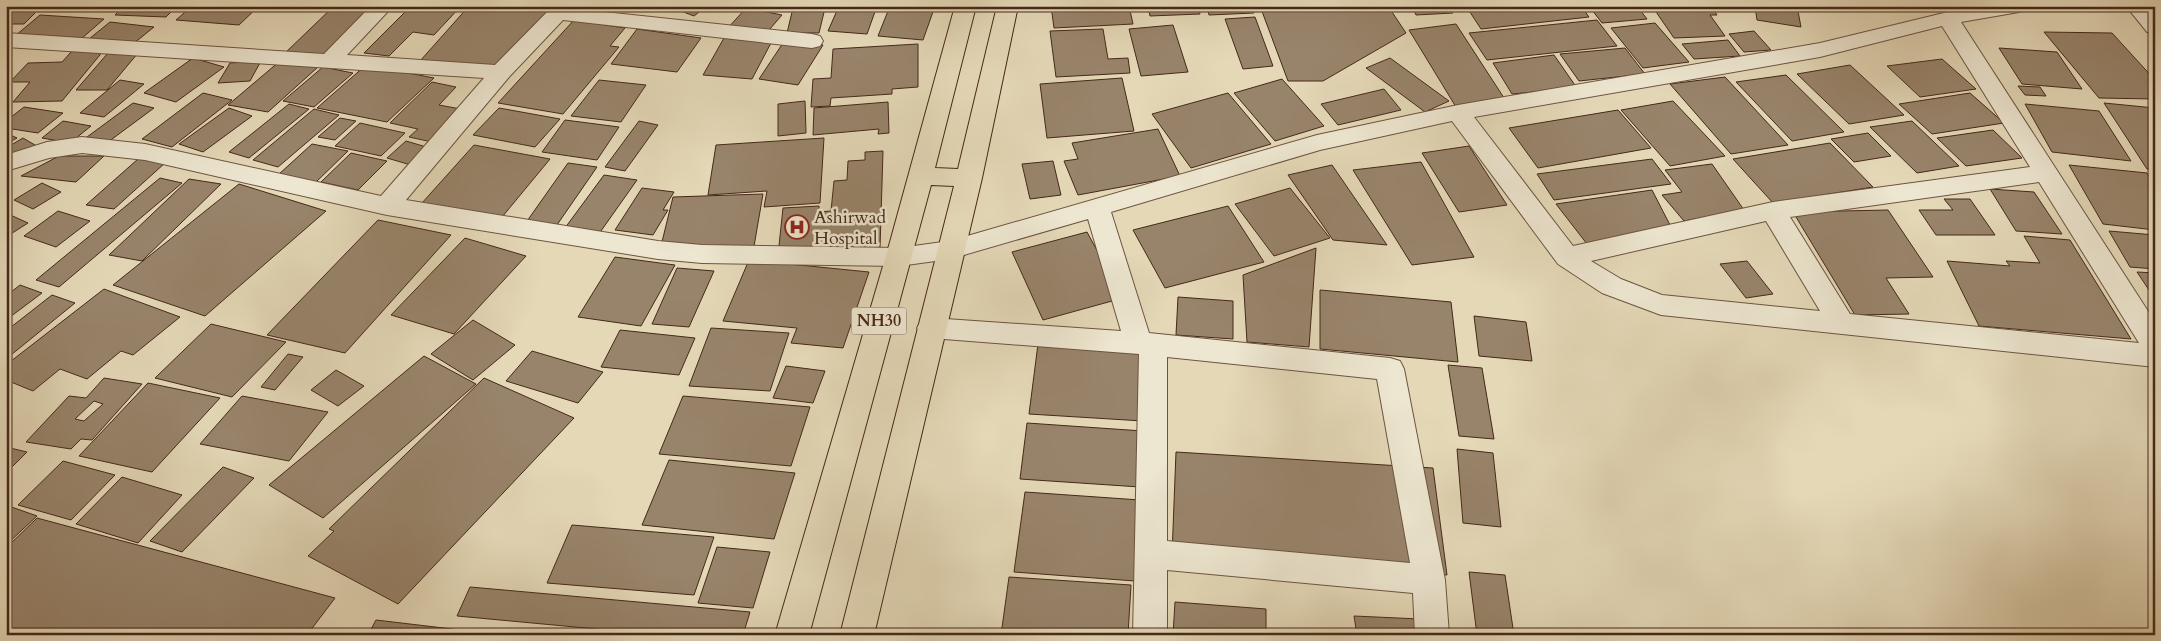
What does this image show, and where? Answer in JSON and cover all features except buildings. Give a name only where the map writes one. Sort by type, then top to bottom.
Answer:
[{"type":"highway","name":"NH30","points":[[792,635],[878,325],[922,176],[966,6]]},
{"type":"highway","name":"NH30","points":[[857,635],[950,250],[970,178],[1008,6]]},
{"type":"highway","points":[[922,176],[970,178]]},
{"type":"street","points":[[329,61],[383,6]]},
{"type":"street","points":[[6,163],[47,150],[82,146],[144,152],[387,206],[658,250],[710,254],[899,257],[950,250],[1317,143],[1458,112],[1820,50],[1948,18],[2019,6]]},
{"type":"street","points":[[387,206],[501,72],[563,10],[812,41]]},
{"type":"street","points":[[1948,18],[2155,345]]},
{"type":"street","points":[[6,40],[501,72]]},
{"type":"street","points":[[1458,112],[1567,257],[1589,275],[1616,290],[1661,305],[2155,356]]},
{"type":"street","points":[[1567,257],[1773,211],[2046,172]]},
{"type":"street","points":[[1097,208],[1146,344],[1151,554],[1150,635]]},
{"type":"street","points":[[1773,211],[1841,323]]},
{"type":"street","points":[[931,328],[1146,344],[1390,369],[1429,580],[1432,635]]},
{"type":"street","points":[[1151,554],[1429,580]]},
{"type":"place","name":"Ashirwad Hospital","points":[[797,227]]}]
